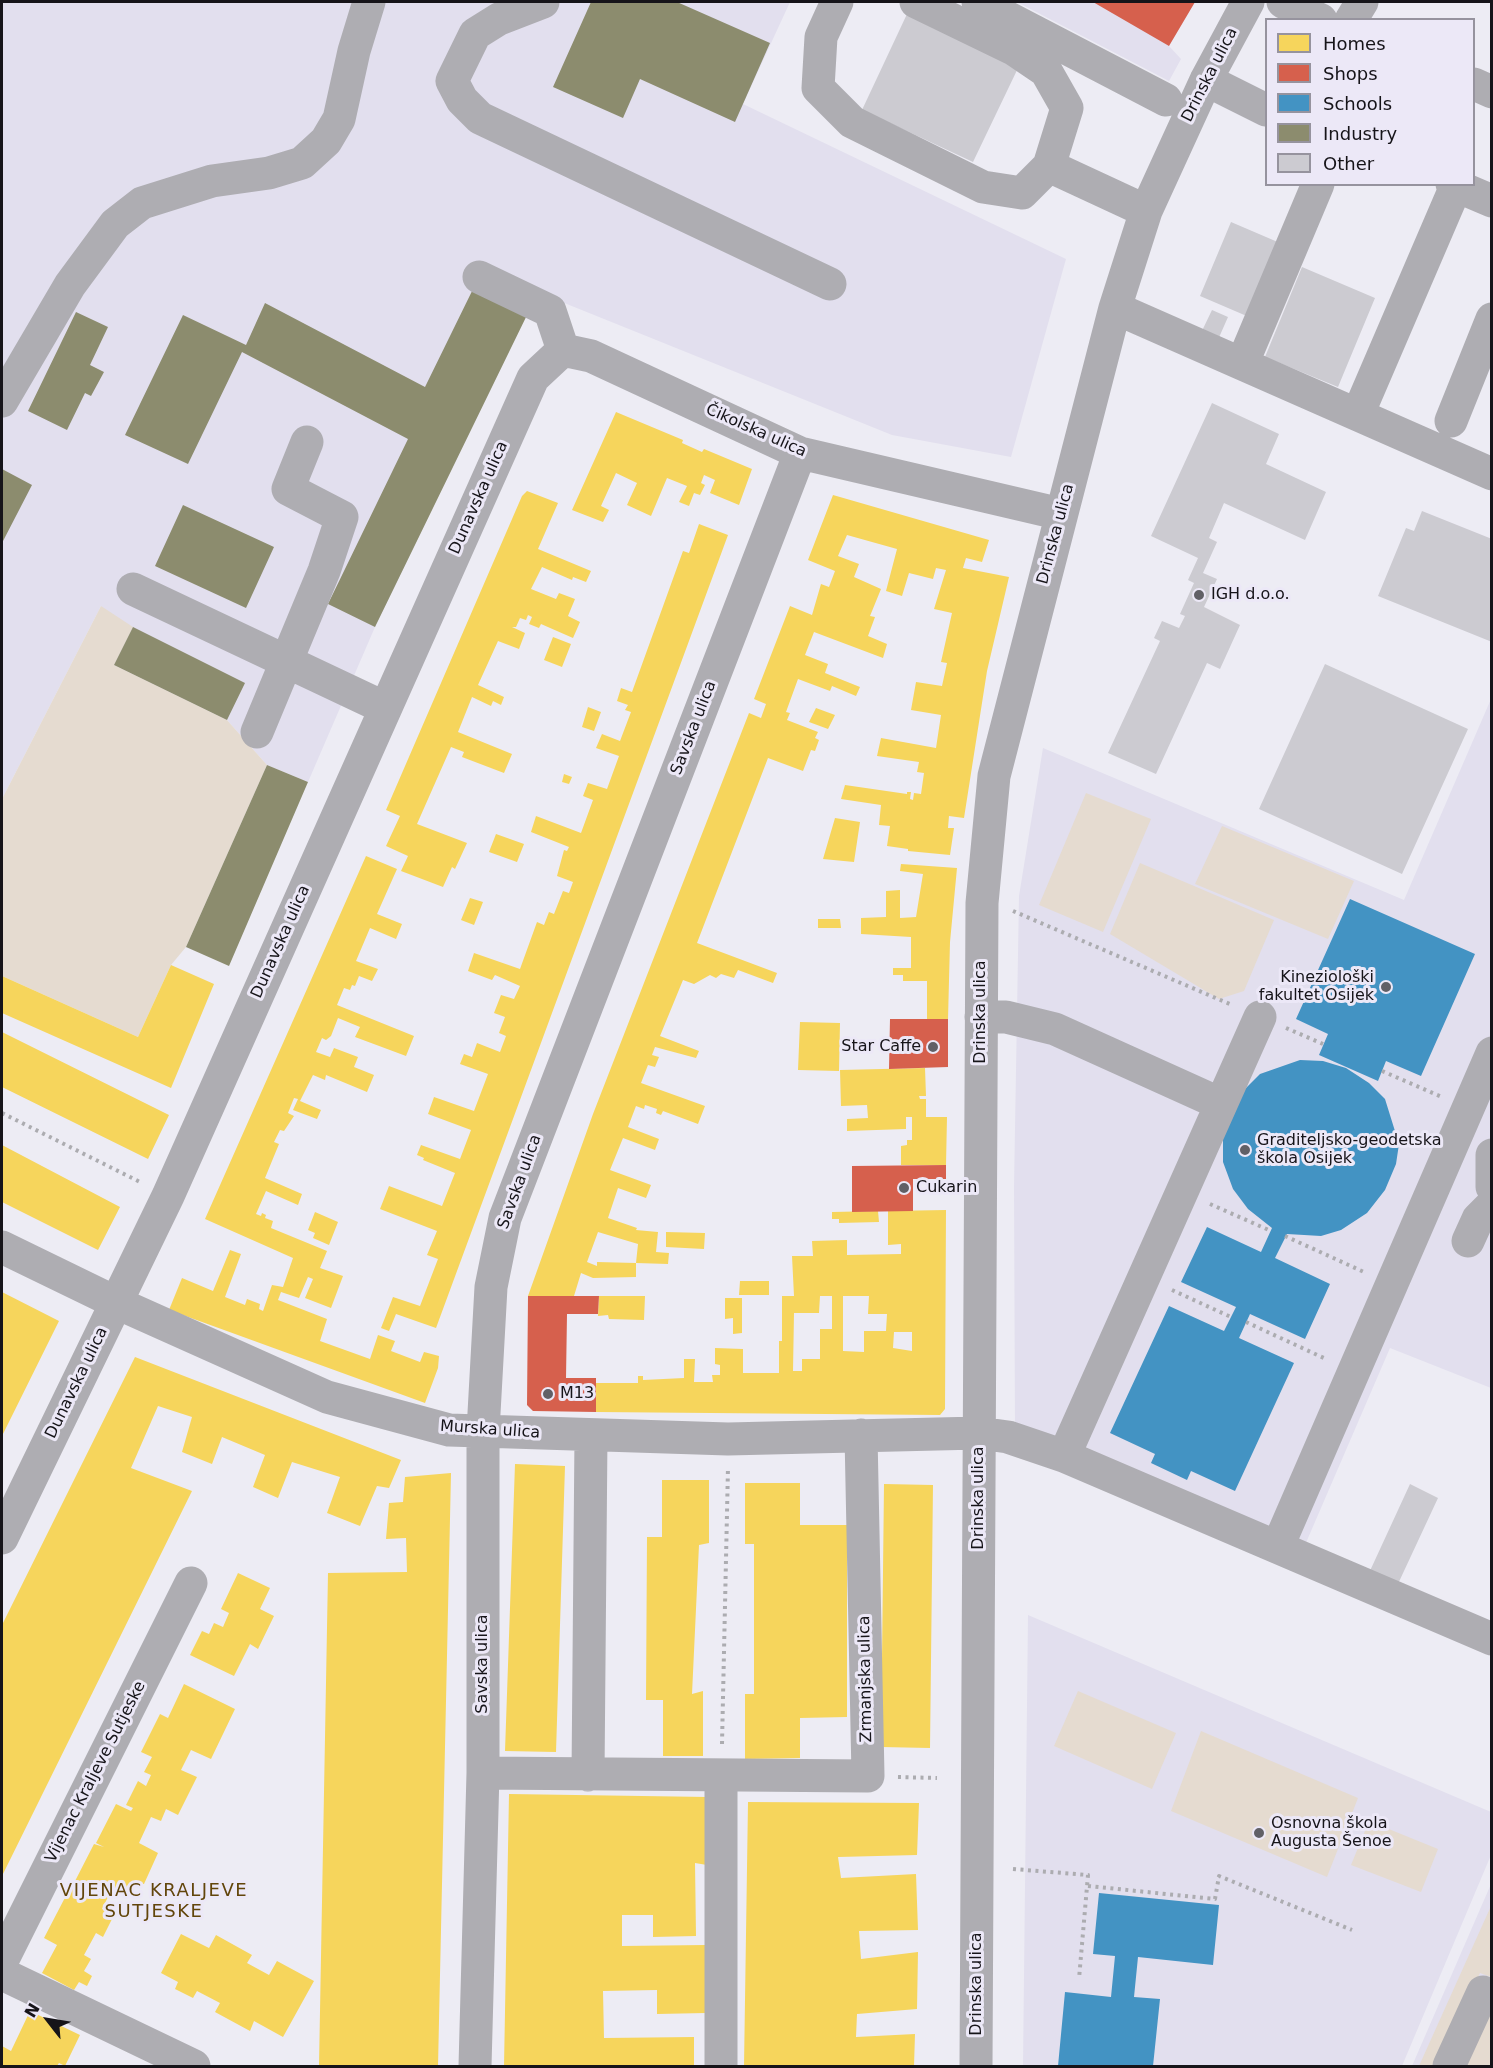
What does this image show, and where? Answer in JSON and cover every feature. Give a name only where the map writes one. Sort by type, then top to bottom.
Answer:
[{"type":"street","points":[[2,401],[70,285],[115,224],[142,203],[212,181],[269,173],[302,163],[326,141],[339,119],[354,51],[369,2]]},
{"type":"street","points":[[543,2],[499,19],[475,34],[452,81],[462,100],[480,118],[830,284]]},
{"type":"street","points":[[837,2],[821,37],[818,88],[852,122],[983,187],[1022,193],[1049,166],[1067,108],[1046,71],[1015,50],[916,2]]},
{"type":"street","points":[[978,2],[1166,100]]},
{"type":"street","name":"Drinska ulica","points":[[976,2067],[982,903],[994,776],[1115,308],[1146,211],[1206,80],[1248,2]]},
{"type":"street","points":[[1283,2],[1318,18]]},
{"type":"street","points":[[1352,18],[1362,2]]},
{"type":"street","points":[[1206,80],[1265,110]]},
{"type":"street","points":[[1475,85],[1491,92]]},
{"type":"street","points":[[1049,166],[1146,211]]},
{"type":"street","points":[[1243,362],[1317,186]]},
{"type":"street","points":[[1358,414],[1454,186]]},
{"type":"street","points":[[1456,186],[1491,201]]},
{"type":"street","points":[[479,277],[550,311],[563,350]]},
{"type":"street","points":[[1115,308],[1243,362],[1491,474]]},
{"type":"street","points":[[1451,421],[1491,319]]},
{"type":"street","name":"Čikolska ulica","points":[[563,350],[591,356],[800,453],[1061,514]]},
{"type":"street","name":"Dunavska ulica","points":[[2,1538],[168,1196],[533,378],[563,350]]},
{"type":"street","points":[[257,732],[324,572],[342,517],[288,489],[307,442]]},
{"type":"street","name":"Savska ulica","points":[[475,2067],[483,1773],[483,1431],[491,1287],[504,1218],[800,453]]},
{"type":"street","points":[[133,589],[385,708]]},
{"type":"street","points":[[981,1017],[1006,1017],[1055,1029],[1221,1104]]},
{"type":"street","points":[[1064,1456],[1260,1017]]},
{"type":"street","points":[[1278,1546],[1491,1053]]},
{"type":"street","points":[[1491,1155],[1491,1187]]},
{"type":"street","points":[[1468,1241],[1478,1219],[1491,1205]]},
{"type":"street","name":"Murska ulica","points":[[2,1247],[117,1303],[327,1397],[449,1430],[728,1439],[979,1434],[1008,1437],[1064,1456],[1491,1639]]},
{"type":"street","points":[[588,1775],[591,1435]]},
{"type":"street","name":"Zrmanjska ulica","points":[[861,1435],[868,1776]]},
{"type":"street","name":"Vijenac Kraljeve Sutjeske","points":[[2,1962],[191,1583]]},
{"type":"street","points":[[483,1773],[868,1776]]},
{"type":"street","points":[[721,2067],[722,1776]]},
{"type":"street","points":[[2,1974],[194,2067]]},
{"type":"street","points":[[1449,2067],[1483,1992],[1491,1996]]},
{"type":"path","points":[[982,903],[1009,909],[1323,1044]]},
{"type":"path","points":[[1382,1071],[1467,1108]]},
{"type":"path","points":[[2,1113],[168,1196]]},
{"type":"path","points":[[1182,1192],[1270,1231]]},
{"type":"path","points":[[1286,1236],[1392,1284]]},
{"type":"path","points":[[1143,1277],[1231,1317]]},
{"type":"path","points":[[1246,1322],[1354,1371]]},
{"type":"path","points":[[722,1776],[728,1439]]},
{"type":"path","points":[[868,1776],[937,1778]]},
{"type":"path","points":[[1012,1869],[1088,1875],[1079,1979]]},
{"type":"path","points":[[1088,1886],[1215,1899],[1219,1876],[1352,1930]]},
{"type":"shaded area","points":[[2,2],[790,2],[743,104],[1066,259],[1011,457],[892,435],[537,292],[375,627],[308,782],[267,765],[227,720],[114,665],[101,606],[2,799]]},
{"type":"shaded area","points":[[1017,2],[1195,2],[1169,46],[1181,59],[1169,81]]},
{"type":"shaded area","points":[[101,606],[133,627],[114,665],[227,720],[267,765],[186,947],[171,965],[138,1037],[2,976],[2,799]]},
{"type":"shaded area","name":"Graditeljsko-geodetska škola Osijek","points":[[1491,699],[1491,1388],[1390,1348],[1302,1552],[1015,1430],[1014,1187],[1019,896],[1043,748],[1404,900]]},
{"type":"shaded area","points":[[1086,793],[1151,819],[1103,932],[1039,905]]},
{"type":"shaded area","points":[[1222,826],[1354,881],[1328,939],[1195,884]]},
{"type":"shaded area","points":[[1140,863],[1274,920],[1244,991],[1219,999],[1110,934]]},
{"type":"shaded area","name":"Osnovna škola Augusta Šenoe","points":[[1028,1615],[1491,1812],[1491,1855],[1402,2066],[1023,2066]]},
{"type":"shaded area","points":[[1078,1691],[1176,1733],[1152,1789],[1054,1746]]},
{"type":"shaded area","points":[[1201,1731],[1358,1798],[1327,1877],[1171,1811]]},
{"type":"shaded area","points":[[1369,1821],[1438,1849],[1421,1892],[1351,1865]]},
{"type":"shaded area","points":[[1491,1884],[1491,2066],[1412,2066]]},
{"type":"shaded area","points":[[1491,1906],[1491,1977],[1480,1973],[1437,2066],[1419,2066]]},
{"type":"shaded area","points":[[1491,2010],[1491,2066],[1457,2066]]},
{"type":"building: Homes","points":[[616,412],[683,440],[682,443],[702,452],[704,449],[752,469],[739,505],[710,493],[715,480],[704,475],[701,483],[705,485],[700,495],[694,493],[689,506],[679,502],[687,486],[667,478],[651,516],[627,505],[637,483],[616,473],[601,506],[609,510],[603,522],[572,510]]},
{"type":"building: Homes","points":[[527,491],[558,503],[538,549],[591,571],[586,582],[573,577],[572,580],[542,567],[531,589],[556,599],[559,593],[575,599],[568,616],[580,622],[573,638],[541,624],[539,628],[529,624],[532,617],[528,615],[526,620],[520,618],[516,627],[512,627],[525,633],[519,649],[498,641],[478,685],[504,697],[501,705],[493,701],[491,706],[472,697],[458,732],[512,754],[504,773],[462,757],[464,752],[451,747],[417,824],[467,843],[455,869],[452,867],[443,887],[401,871],[408,856],[386,846],[400,816],[386,810],[522,496]]},
{"type":"building: Homes","points":[[833,495],[989,540],[982,562],[966,558],[963,568],[1009,577],[987,671],[964,818],[949,816],[948,828],[954,828],[950,855],[908,851],[908,849],[887,846],[890,826],[879,825],[881,805],[841,799],[845,785],[907,794],[911,792],[910,799],[913,800],[914,793],[921,794],[924,773],[917,772],[919,762],[877,756],[881,738],[936,748],[941,715],[911,710],[916,682],[942,686],[947,663],[941,662],[952,613],[934,609],[946,570],[936,568],[933,579],[909,573],[902,596],[886,591],[897,549],[847,535],[838,556],[859,564],[854,577],[881,589],[870,616],[875,617],[868,636],[887,644],[883,658],[814,632],[805,655],[828,664],[825,673],[860,687],[856,696],[832,686],[830,691],[798,679],[786,712],[790,713],[787,720],[818,732],[815,738],[819,740],[815,751],[811,750],[803,771],[768,758],[697,943],[777,973],[773,983],[738,970],[734,978],[721,974],[716,978],[710,975],[694,984],[683,980],[660,1036],[699,1051],[696,1058],[655,1047],[652,1055],[659,1057],[655,1067],[648,1065],[641,1083],[705,1106],[698,1124],[663,1111],[661,1115],[656,1113],[657,1109],[645,1105],[644,1109],[636,1106],[628,1127],[659,1139],[655,1150],[623,1138],[610,1170],[651,1185],[646,1198],[618,1188],[608,1218],[637,1228],[636,1230],[658,1232],[656,1252],[669,1253],[668,1264],[636,1263],[636,1277],[593,1278],[581,1273],[574,1296],[528,1296],[593,1114],[749,713],[761,718],[766,704],[754,699],[790,606],[812,615],[821,584],[829,587],[835,571],[808,560]],"holes":[[[598,1232],[638,1244],[636,1263],[597,1262],[597,1266],[587,1262]]]},
{"type":"building: Homes","points":[[699,524],[728,535],[436,1328],[396,1314],[389,1331],[381,1328],[393,1297],[420,1306],[438,1259],[427,1255],[437,1231],[380,1209],[389,1186],[442,1206],[455,1173],[423,1160],[424,1158],[417,1155],[421,1145],[460,1159],[471,1130],[428,1114],[434,1097],[474,1111],[488,1074],[460,1064],[464,1054],[472,1057],[477,1043],[500,1052],[506,1036],[499,1033],[505,1017],[494,1013],[501,995],[514,999],[520,986],[495,975],[492,980],[468,971],[474,953],[520,969],[537,922],[544,925],[549,912],[554,914],[563,891],[569,893],[573,882],[557,876],[564,850],[567,851],[569,847],[531,832],[536,816],[581,833],[593,800],[583,796],[588,783],[607,789],[619,756],[596,748],[602,734],[620,741],[631,712],[625,710],[628,705],[617,701],[621,688],[632,692],[683,551],[689,553]]},
{"type":"building: Homes","points":[[553,637],[571,644],[562,667],[544,660]]},
{"type":"building: Homes","points":[[588,707],[601,712],[594,731],[582,727]]},
{"type":"building: Homes","points":[[816,708],[835,715],[828,729],[809,722]]},
{"type":"building: Homes","points":[[564,774],[572,777],[569,784],[562,782]]},
{"type":"building: Homes","points":[[835,818],[860,822],[854,862],[823,859]]},
{"type":"building: Homes","points":[[496,834],[524,844],[517,862],[489,852]]},
{"type":"building: Homes","points":[[366,856],[397,869],[377,914],[402,924],[396,939],[370,928],[356,961],[378,969],[372,981],[359,976],[355,986],[352,985],[350,990],[344,988],[337,1005],[414,1036],[406,1056],[355,1037],[360,1027],[338,1018],[331,1036],[326,1040],[322,1038],[316,1052],[330,1057],[334,1048],[358,1057],[354,1067],[374,1075],[367,1092],[326,1075],[325,1080],[313,1075],[300,1101],[321,1110],[317,1119],[293,1110],[298,1099],[294,1098],[288,1113],[294,1116],[284,1131],[280,1130],[274,1142],[279,1144],[265,1178],[302,1194],[298,1205],[266,1191],[256,1214],[261,1216],[262,1213],[266,1215],[265,1218],[273,1221],[271,1228],[327,1251],[320,1268],[343,1276],[331,1308],[305,1298],[313,1279],[308,1277],[299,1298],[281,1292],[278,1300],[327,1319],[320,1341],[370,1359],[378,1335],[395,1341],[391,1351],[420,1362],[424,1352],[439,1356],[438,1368],[425,1403],[169,1310],[182,1278],[213,1291],[230,1250],[241,1254],[225,1297],[245,1305],[247,1299],[260,1304],[259,1309],[263,1311],[272,1285],[283,1287],[293,1258],[205,1219]]},
{"type":"building: Homes","points":[[901,864],[957,868],[950,942],[948,1019],[927,1019],[927,981],[903,981],[903,975],[893,975],[893,968],[911,968],[911,937],[861,934],[861,918],[886,917],[886,891],[900,890],[900,918],[916,917],[923,874],[900,871]]},
{"type":"building: Homes","points":[[470,898],[483,902],[474,925],[461,920]]},
{"type":"building: Homes","points":[[818,919],[840,919],[841,928],[818,928]]},
{"type":"building: Homes","points":[[171,965],[214,984],[171,1088],[2,1013],[2,976],[138,1037]]},
{"type":"building: Homes","points":[[800,1022],[840,1023],[839,1071],[798,1070]]},
{"type":"building: Homes","points":[[2,1032],[169,1115],[148,1159],[2,1087]]},
{"type":"building: Homes","points":[[925,1068],[926,1096],[919,1096],[920,1099],[926,1099],[926,1117],[947,1117],[946,1165],[901,1165],[901,1146],[907,1145],[907,1140],[912,1140],[912,1117],[906,1117],[906,1129],[847,1131],[847,1119],[868,1118],[867,1105],[841,1106],[840,1070]]},
{"type":"building: Homes","points":[[2,1145],[120,1207],[98,1250],[2,1202]]},
{"type":"building: Homes","points":[[946,1210],[945,1409],[940,1415],[596,1412],[596,1383],[638,1383],[638,1376],[643,1376],[643,1380],[684,1378],[684,1359],[695,1359],[694,1382],[713,1382],[712,1375],[720,1375],[720,1365],[715,1364],[715,1348],[743,1349],[743,1373],[779,1373],[782,1296],[794,1296],[792,1256],[813,1256],[812,1241],[847,1240],[847,1255],[901,1254],[901,1244],[888,1245],[888,1211]],"holes":[[[820,1296],[832,1296],[832,1329],[820,1329],[820,1359],[802,1359],[802,1371],[793,1371],[794,1313],[819,1313]],[[843,1296],[869,1296],[868,1314],[887,1314],[886,1331],[864,1331],[864,1352],[843,1351]],[[894,1332],[912,1332],[912,1351],[893,1348]]]},
{"type":"building: Homes","points":[[878,1211],[879,1222],[839,1223],[839,1219],[832,1219],[832,1212]]},
{"type":"building: Homes","points":[[315,1212],[338,1222],[329,1245],[313,1238],[315,1233],[308,1230]]},
{"type":"building: Homes","points":[[666,1232],[705,1233],[704,1249],[666,1247]]},
{"type":"building: Homes","points":[[740,1281],[769,1281],[769,1295],[739,1295]]},
{"type":"building: Homes","points":[[2,1292],[59,1321],[2,1436]]},
{"type":"building: Homes","points":[[599,1296],[645,1296],[644,1320],[609,1319],[608,1315],[598,1316]]},
{"type":"building: Homes","points":[[725,1298],[742,1298],[742,1333],[733,1334],[733,1318],[725,1319]]},
{"type":"building: Homes","points":[[135,1357],[401,1460],[389,1488],[377,1486],[360,1526],[327,1513],[340,1477],[292,1462],[278,1498],[253,1487],[265,1455],[222,1437],[212,1464],[182,1452],[192,1417],[158,1406],[131,1468],[192,1491],[2,1876],[2,1625]]},
{"type":"building: Homes","points":[[515,1464],[565,1466],[556,1752],[505,1751]]},
{"type":"building: Homes","points":[[451,1473],[438,2066],[319,2066],[328,1573],[407,1572],[406,1538],[386,1539],[389,1503],[403,1502],[405,1477]]},
{"type":"building: Homes","points":[[662,1480],[709,1480],[709,1543],[699,1545],[692,1694],[703,1691],[703,1756],[663,1756],[663,1700],[646,1700],[647,1537],[662,1537]]},
{"type":"building: Homes","points":[[745,1483],[800,1483],[800,1525],[847,1525],[847,1717],[800,1718],[800,1758],[745,1759],[745,1694],[754,1694],[754,1544],[745,1544]]},
{"type":"building: Homes","points":[[884,1484],[933,1485],[930,1748],[881,1747]]},
{"type":"building: Homes","points":[[238,1573],[270,1588],[260,1609],[274,1616],[258,1649],[250,1644],[234,1676],[190,1655],[202,1631],[209,1634],[214,1623],[223,1627],[229,1613],[221,1609]]},
{"type":"building: Homes","points":[[184,1684],[235,1709],[211,1759],[191,1750],[181,1770],[197,1777],[178,1815],[166,1809],[161,1821],[151,1817],[139,1843],[158,1853],[144,1884],[131,1882],[124,1893],[113,1887],[102,1909],[114,1915],[103,1937],[96,1933],[84,1955],[91,1959],[84,1971],[92,1976],[87,1986],[79,1982],[74,1990],[42,1973],[57,1945],[44,1938],[71,1886],[83,1892],[73,1885],[94,1844],[104,1847],[96,1843],[116,1804],[131,1811],[133,1808],[126,1805],[138,1781],[146,1786],[151,1775],[144,1772],[152,1757],[141,1752],[160,1714],[168,1718]]},
{"type":"building: Homes","points":[[509,1794],[708,1797],[707,1865],[695,1863],[696,1936],[653,1937],[653,1915],[622,1915],[622,1946],[705,1945],[706,2013],[657,2014],[657,1990],[603,1991],[604,2038],[694,2037],[694,2066],[504,2066]]},
{"type":"building: Homes","points":[[748,1802],[919,1803],[917,1855],[838,1857],[841,1878],[916,1874],[918,1930],[859,1931],[861,1959],[918,1952],[917,2009],[857,2014],[856,2037],[915,2034],[914,2066],[744,2066]]},
{"type":"building: Homes","points":[[181,1934],[209,1948],[216,1935],[252,1955],[247,1963],[269,1975],[277,1961],[314,1981],[283,2037],[254,2021],[250,2031],[215,2012],[220,2003],[197,1991],[193,1998],[175,1989],[178,1982],[161,1973]]},
{"type":"building: Homes","points":[[30,2011],[80,2035],[65,2066],[59,2063],[57,2066],[2,2066],[2,2046],[11,2051]]},
{"type":"building: Shops","points":[[1093,2],[1195,2],[1169,46]]},
{"type":"building: Shops","points":[[890,1019],[948,1019],[948,1067],[889,1069]]},
{"type":"building: Shops","points":[[946,1165],[946,1179],[913,1179],[913,1211],[852,1212],[852,1166]]},
{"type":"building: Shops","points":[[528,1296],[599,1296],[598,1314],[567,1314],[566,1378],[596,1378],[596,1412],[533,1411],[527,1405]]},
{"type":"building: Schools","name":"Kineziološki fakultet Osijek","points":[[1350,899],[1475,954],[1421,1076],[1386,1061],[1378,1081],[1319,1055],[1328,1034],[1296,1019]]},
{"type":"building: Schools","points":[[1300,1060],[1323,1061],[1346,1068],[1369,1083],[1385,1099],[1399,1144],[1396,1164],[1385,1190],[1367,1213],[1341,1230],[1321,1236],[1287,1234],[1275,1258],[1330,1284],[1305,1339],[1250,1314],[1239,1338],[1294,1363],[1235,1491],[1191,1471],[1187,1480],[1151,1463],[1155,1454],[1110,1433],[1169,1306],[1224,1331],[1236,1307],[1181,1282],[1207,1227],[1261,1252],[1272,1228],[1248,1209],[1233,1189],[1223,1162],[1223,1133],[1244,1090],[1260,1074]]},
{"type":"building: Schools","points":[[1099,1893],[1219,1905],[1213,1965],[1138,1957],[1134,1997],[1160,1999],[1153,2066],[1058,2066],[1065,1992],[1111,1997],[1115,1956],[1093,1954]]},
{"type":"building: Industry","points":[[591,2],[677,2],[770,43],[735,122],[640,79],[623,118],[553,87]]},
{"type":"building: Industry","points":[[475,285],[529,311],[375,627],[328,604],[408,439],[242,352],[188,464],[125,435],[183,315],[246,345],[265,303],[425,387]]},
{"type":"building: Industry","points":[[76,312],[108,327],[90,365],[104,372],[91,396],[85,393],[67,430],[28,411]]},
{"type":"building: Industry","points":[[2,469],[32,485],[2,543]]},
{"type":"building: Industry","points":[[183,505],[274,547],[246,608],[155,566]]},
{"type":"building: Industry","points":[[133,627],[245,683],[227,720],[114,665]]},
{"type":"building: Industry","points":[[267,765],[308,782],[229,966],[186,947]]},
{"type":"building: Other","points":[[907,14],[1019,66],[973,162],[862,110]]},
{"type":"building: Other","points":[[1231,222],[1280,243],[1249,317],[1200,296]]},
{"type":"building: Other","points":[[1302,267],[1375,298],[1338,387],[1265,357]]},
{"type":"building: Other","points":[[1212,310],[1228,317],[1217,342],[1200,335]]},
{"type":"building: Other","name":"IGH d.o.o.","points":[[1212,403],[1279,434],[1266,464],[1326,492],[1305,540],[1224,503],[1209,538],[1217,542],[1203,573],[1217,579],[1204,607],[1240,625],[1220,669],[1207,663],[1156,774],[1108,753],[1160,641],[1154,638],[1162,621],[1179,628],[1185,616],[1180,614],[1194,583],[1188,580],[1198,558],[1151,536]]},
{"type":"building: Other","points":[[1422,511],[1492,539],[1492,642],[1378,596],[1406,528],[1414,531]]},
{"type":"building: Other","points":[[1325,664],[1468,729],[1402,874],[1259,809]]},
{"type":"building: Other","points":[[1410,1484],[1438,1498],[1397,1586],[1369,1573]]},
{"type":"place","name":"IGH d.o.o.","points":[[1199,595]]},
{"type":"place","name":"Kineziološki fakultet Osijek","points":[[1386,987]]},
{"type":"place","name":"Star Caffe","points":[[933,1047]]},
{"type":"place","name":"Graditeljsko-geodetska škola Osijek","points":[[1245,1150]]},
{"type":"place","name":"Cukarin","points":[[904,1188]]},
{"type":"place","name":"M13","points":[[548,1394]]},
{"type":"place","name":"Osnovna škola Augusta Šenoe","points":[[1259,1833]]},
{"type":"district","name":"VIJENAC KRALJEVE SUTJESKE","points":[[154,1901]]}]
